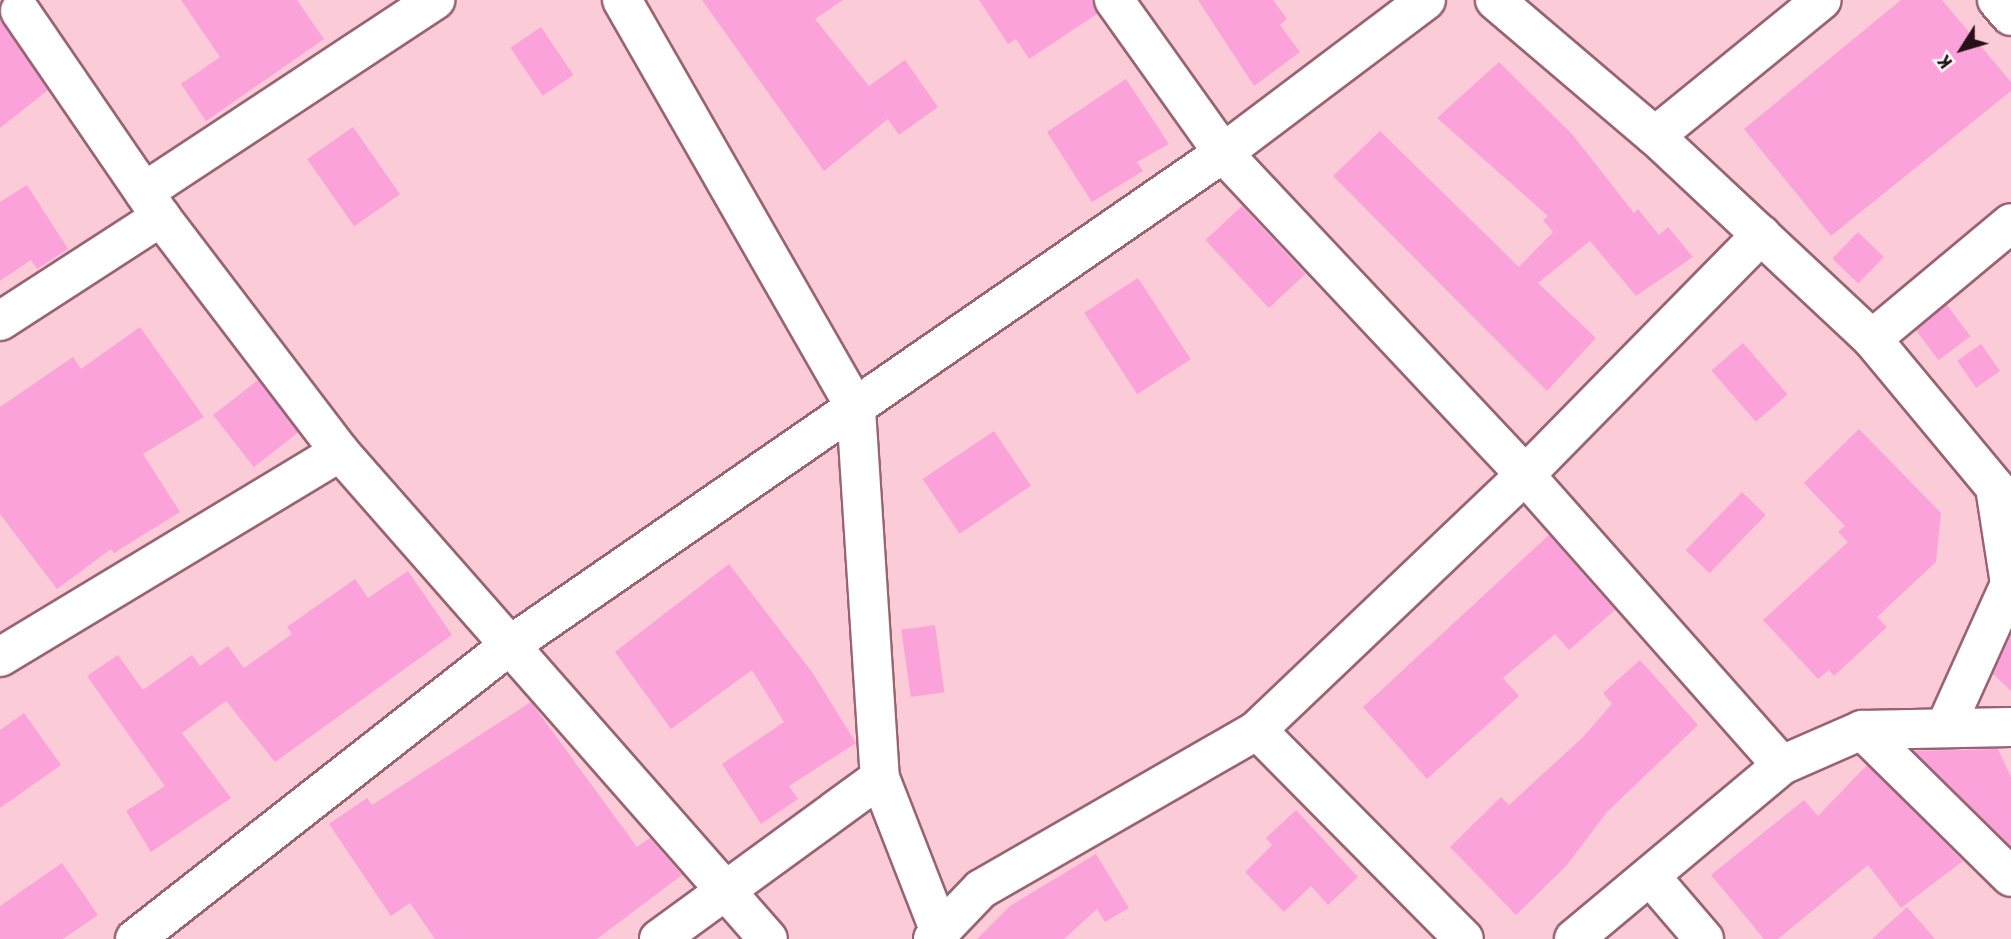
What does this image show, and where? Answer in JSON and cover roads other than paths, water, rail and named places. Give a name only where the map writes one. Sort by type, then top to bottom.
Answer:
[{"type":"street","points":[[0,321],[153,205],[435,0]]},
{"type":"street","points":[[622,0],[856,409],[880,778],[937,936],[981,889],[1257,730],[1525,475],[1761,235]]},
{"type":"street","points":[[1114,0],[1223,153],[1525,475],[1782,765]]},
{"type":"street","points":[[135,939],[509,646],[856,409],[1223,153],[1426,0]]},
{"type":"street","points":[[1495,0],[1655,136],[1872,339],[1995,487],[2010,584],[1945,728]]},
{"type":"street","points":[[1655,136],[1822,0]]},
{"type":"street","points":[[1997,0],[2011,16]]},
{"type":"street","points":[[19,11],[153,205],[340,452],[722,894],[768,939]]},
{"type":"street","points":[[1872,339],[2011,223]]},
{"type":"street","points":[[0,657],[340,452]]},
{"type":"street","points":[[1574,939],[1782,765],[1862,730],[2011,727]]},
{"type":"street","points":[[1257,730],[1464,939]]},
{"type":"street","points":[[1862,730],[2011,877]]},
{"type":"street","points":[[659,939],[880,778]]},
{"type":"street","points":[[1650,876],[1704,939]]}]
